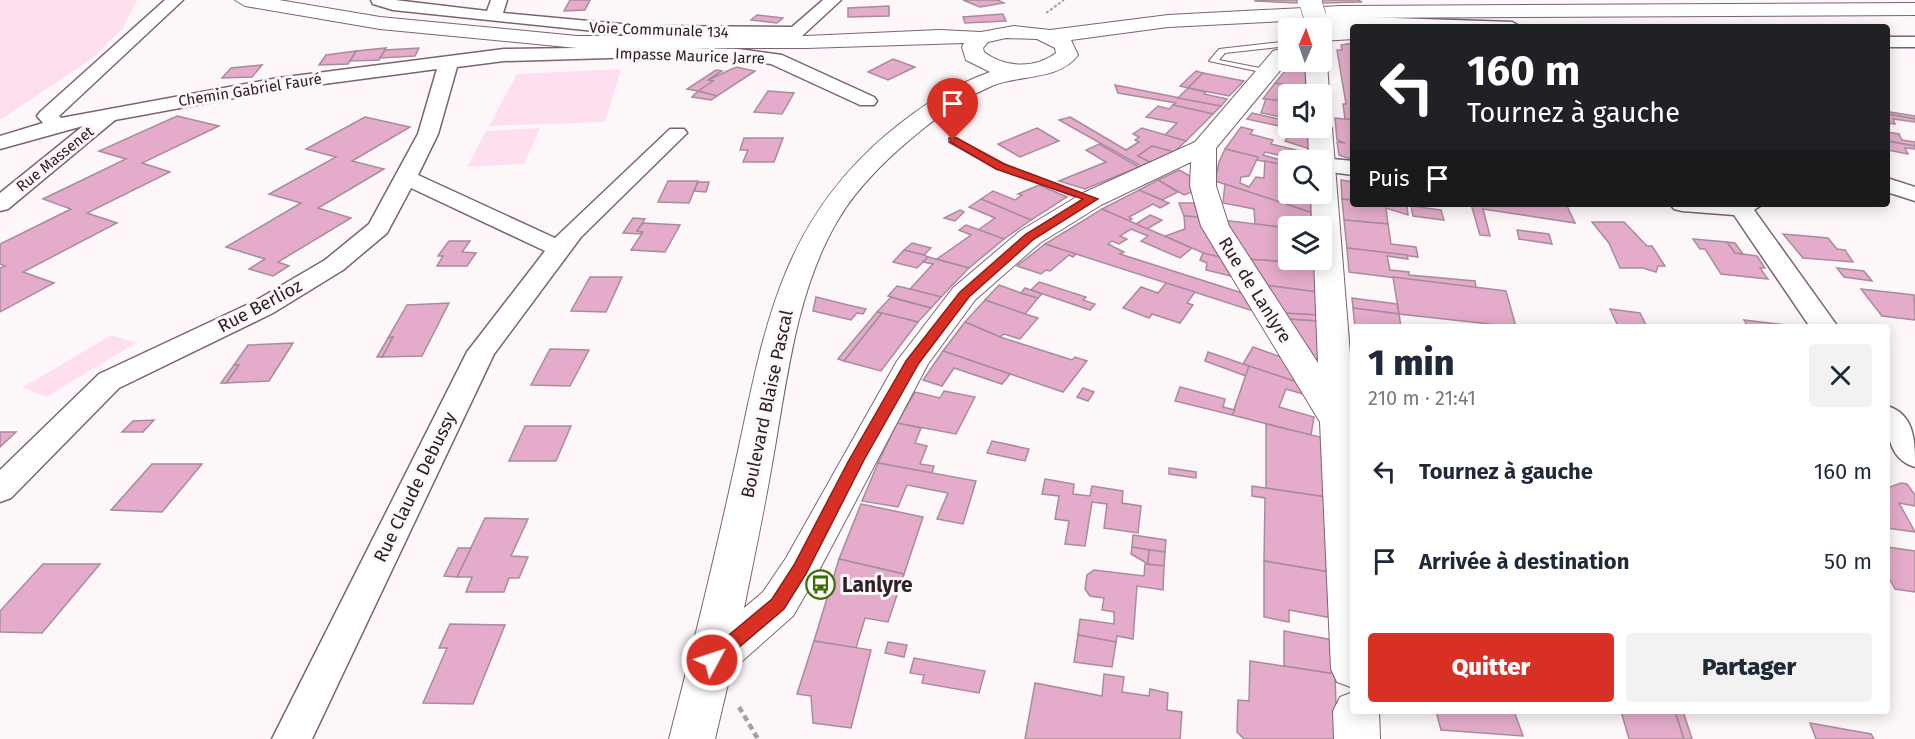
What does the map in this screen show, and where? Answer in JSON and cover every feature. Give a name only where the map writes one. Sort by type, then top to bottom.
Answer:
[{"type":"main road","points":[[245,0],[380,23],[577,42],[660,43],[700,47],[817,47],[938,42],[976,50],[995,67],[1020,70],[1051,66],[1079,47],[1099,41],[1180,28],[1214,19]]},
{"type":"main road","points":[[976,50],[992,34],[1022,31],[1051,36],[1168,21],[1341,12],[1915,9]]},
{"type":"main road","points":[[1051,36],[1065,45],[1066,55]]},
{"type":"main road","name":"Boulevard Blaise Pascal","points":[[958,92],[973,72],[976,50]]},
{"type":"main road","points":[[712,660],[778,604],[800,569],[857,460],[913,361],[964,294],[1030,237],[1092,199],[1204,147],[1278,59]]},
{"type":"main road","name":"Boulevard Blaise Pascal","points":[[692,739],[712,660],[783,318],[815,236],[845,192],[874,158],[915,123],[958,92],[992,78],[1020,70]]},
{"type":"main road","name":"Rue de Lanlyre","points":[[1204,147],[1203,186],[1215,226],[1338,421]]},
{"type":"main road","points":[[1324,204],[1350,619]]},
{"type":"main road","points":[[1356,714],[1357,739]]},
{"type":"street","name":"Voie Communale 134","points":[[380,0],[393,5],[492,17],[643,31],[796,32],[833,0]]},
{"type":"street","points":[[492,17],[499,0]]},
{"type":"street","points":[[57,125],[47,116],[172,3]]},
{"type":"street","points":[[1332,26],[1350,26]]},
{"type":"street","points":[[1890,36],[1915,36]]},
{"type":"street","points":[[1890,42],[1915,42]]},
{"type":"street","name":"Impasse Maurice Jarre","points":[[504,55],[643,52],[738,54],[775,59],[867,101]]},
{"type":"street","name":"Chemin Gabriel Fauré","points":[[0,143],[57,125],[278,84],[504,55]]},
{"type":"street","name":"Rue Berlioz","points":[[0,490],[110,381],[264,307],[334,265],[379,228],[428,134],[448,64]]},
{"type":"street","name":"Rue Massenet","points":[[0,204],[111,114]]},
{"type":"street","name":"Rue Claude Debussy","points":[[292,739],[481,352],[558,248],[677,133]]},
{"type":"street","points":[[1332,166],[1350,168]]},
{"type":"street","points":[[405,177],[558,248]]},
{"type":"street","points":[[1890,186],[1915,194]]},
{"type":"street","points":[[1712,207],[1732,209],[1741,207]]},
{"type":"street","points":[[1747,207],[1822,324]]},
{"type":"street","points":[[1890,420],[1915,456]]},
{"type":"lane","points":[[1267,72],[1213,60],[1222,51],[1278,45]]},
{"type":"lane","points":[[953,140],[1000,166],[1092,199]]},
{"type":"shaded area","points":[[0,0],[137,0],[123,28],[90,60],[0,120]]},
{"type":"shaded area","points":[[621,69],[605,122],[489,126],[517,74]]},
{"type":"shaded area","points":[[540,128],[524,164],[467,167],[486,131]]},
{"type":"shaded area","points":[[112,335],[136,343],[46,397],[23,387]]},
{"type":"building","points":[[570,0],[590,0],[585,10],[564,11]]},
{"type":"building","points":[[963,0],[998,0],[1004,3],[980,7]]},
{"type":"building","points":[[1297,0],[1297,3],[1255,1]]},
{"type":"building","points":[[1323,0],[1358,0],[1362,2],[1323,3]]},
{"type":"building","points":[[889,6],[889,16],[848,17],[848,8]]},
{"type":"building","points":[[1003,14],[1006,21],[965,23],[963,17]]},
{"type":"building","points":[[757,15],[783,18],[777,23],[751,20]]},
{"type":"building","points":[[1350,44],[1350,120],[1345,119],[1343,104],[1346,104],[1337,50],[1342,50],[1341,45]]},
{"type":"building","points":[[386,48],[379,60],[350,61],[356,51]]},
{"type":"building","points":[[419,48],[415,56],[380,58],[385,50]]},
{"type":"building","points":[[356,51],[348,64],[319,65],[326,55]]},
{"type":"building","points":[[893,59],[915,67],[888,80],[868,72]]},
{"type":"building","points":[[262,65],[252,77],[222,78],[231,68]]},
{"type":"building","points":[[736,67],[755,71],[717,96],[698,91],[713,81],[708,80]]},
{"type":"building","points":[[716,70],[722,71],[708,80],[713,81],[698,91],[687,89]]},
{"type":"building","points":[[1196,71],[1203,73],[1188,88],[1180,86]]},
{"type":"building","points":[[1284,72],[1305,72],[1306,84],[1275,83]]},
{"type":"building","points":[[1203,73],[1244,81],[1229,96],[1188,88]]},
{"type":"building","points":[[1275,83],[1281,84],[1278,84],[1278,101],[1263,99]]},
{"type":"building","points":[[1115,85],[1221,106],[1213,114],[1173,105],[1176,103],[1118,93]]},
{"type":"building","points":[[1188,88],[1227,99],[1221,106],[1178,98]]},
{"type":"building","points":[[698,91],[717,96],[711,100],[692,97]]},
{"type":"building","points":[[768,91],[794,93],[782,114],[754,112]]},
{"type":"building","points":[[1266,99],[1278,101],[1278,116],[1261,113]]},
{"type":"building","points":[[1173,105],[1213,114],[1186,141],[1165,135],[1177,123],[1146,117],[1158,106],[1169,109]]},
{"type":"building","points":[[1890,112],[1915,116],[1915,119],[1890,115]]},
{"type":"building","points":[[1252,113],[1278,119],[1278,126],[1247,119]]},
{"type":"building","points":[[1890,115],[1915,119],[1915,122],[1893,119],[1895,124],[1890,123]]},
{"type":"building","points":[[177,116],[219,126],[142,163],[170,172],[87,213],[117,223],[23,272],[54,283],[0,312],[0,268],[5,266],[0,264],[0,244],[71,209],[43,199],[126,159],[99,151]]},
{"type":"building","points":[[365,117],[410,127],[352,161],[384,169],[318,208],[351,218],[278,262],[289,266],[273,276],[249,269],[265,259],[226,247],[301,203],[269,194],[336,157],[306,149]]},
{"type":"building","points":[[1070,117],[1126,150],[1139,142],[1135,140],[1139,137],[1133,134],[1142,128],[1186,141],[1174,152],[1152,146],[1138,156],[1150,162],[1141,166],[1059,120]]},
{"type":"building","points":[[1335,118],[1350,120],[1350,159],[1339,155],[1337,142],[1345,143],[1337,140]]},
{"type":"building","points":[[1241,127],[1253,130],[1250,134],[1273,140],[1271,144],[1296,150],[1278,150],[1278,155],[1265,152],[1263,155],[1278,159],[1278,164],[1257,160],[1258,157],[1225,149]]},
{"type":"building","points":[[1037,128],[1059,141],[1020,157],[998,144]]},
{"type":"building","points":[[1890,132],[1899,134],[1902,140],[1915,142],[1915,146],[1890,142]]},
{"type":"building","points":[[744,138],[783,138],[774,162],[743,162],[748,150],[740,150]]},
{"type":"building","points":[[1287,138],[1309,138],[1310,149],[1285,141]]},
{"type":"building","points":[[1890,142],[1915,146],[1915,149],[1905,148],[1908,154],[1890,151]]},
{"type":"building","points":[[1099,144],[1139,167],[1085,189],[1059,181],[1106,162],[1086,150]]},
{"type":"building","points":[[1152,146],[1174,152],[1150,162],[1138,156]]},
{"type":"building","points":[[1225,149],[1258,157],[1249,176],[1241,177],[1240,183],[1249,187],[1256,177],[1264,178],[1265,161],[1278,164],[1278,202],[1215,181],[1219,162]]},
{"type":"building","points":[[1179,170],[1190,176],[1192,192],[1184,195],[1158,180]]},
{"type":"building","points":[[1158,180],[1178,192],[1162,200],[1139,190]]},
{"type":"building","points":[[1341,180],[1350,182],[1350,200],[1342,199]]},
{"type":"building","points":[[668,181],[698,181],[689,203],[658,202]]},
{"type":"building","points":[[698,182],[709,182],[706,192],[694,191]]},
{"type":"building","points":[[1225,184],[1278,201],[1278,204],[1286,204],[1313,213],[1313,216],[1278,216],[1278,227],[1255,224],[1254,209],[1223,203]]},
{"type":"building","points":[[1039,185],[1067,197],[1031,220],[981,199],[993,191],[1015,200],[1022,195],[1018,194]]},
{"type":"building","points":[[1139,190],[1169,203],[1160,208],[1153,204],[1129,217],[1132,219],[1128,221],[1102,209]]},
{"type":"building","points":[[981,199],[1031,220],[1004,239],[978,230],[995,218],[969,207]]},
{"type":"building","points":[[1342,199],[1350,200],[1350,207],[1407,207],[1408,215],[1386,208],[1388,224],[1344,220]]},
{"type":"building","points":[[1179,203],[1194,203],[1199,217],[1184,216]]},
{"type":"building","points":[[1285,204],[1313,204],[1313,213]]},
{"type":"building","points":[[1411,207],[1418,207],[1441,210],[1444,220],[1413,216]]},
{"type":"building","points":[[1472,207],[1567,207],[1575,223],[1483,209],[1490,236],[1480,235]]},
{"type":"building","points":[[1102,209],[1192,248],[1180,258],[1141,241],[1148,236],[1131,229],[1120,236],[1127,239],[1119,244],[1112,241],[1108,244],[1124,252],[1120,254],[1242,293],[1253,311],[1045,244]]},
{"type":"building","points":[[960,210],[964,212],[955,221],[944,218]]},
{"type":"building","points":[[1150,215],[1162,220],[1147,229],[1136,224]]},
{"type":"building","points":[[1184,216],[1199,217],[1220,257],[1210,256],[1165,236],[1185,229]]},
{"type":"building","points":[[633,218],[645,219],[637,231],[643,232],[642,234],[623,233]]},
{"type":"building","points":[[1222,220],[1278,227],[1278,261],[1246,259]]},
{"type":"building","points":[[1344,220],[1388,224],[1391,244],[1416,247],[1418,257],[1347,248]]},
{"type":"building","points":[[1592,222],[1624,222],[1647,246],[1652,246],[1665,266],[1658,266],[1656,272],[1643,268],[1620,268],[1609,243]]},
{"type":"building","points":[[643,223],[680,225],[665,252],[631,250],[643,232],[637,231]]},
{"type":"building","points":[[966,225],[1004,239],[969,268],[937,259],[971,235],[959,230]]},
{"type":"building","points":[[1517,230],[1549,234],[1552,244],[1519,239]]},
{"type":"building","points":[[1783,234],[1828,238],[1837,249],[1845,250],[1853,262],[1803,258]]},
{"type":"building","points":[[1693,239],[1727,242],[1735,253],[1757,256],[1765,268],[1760,268],[1768,279],[1721,274],[1705,249],[1700,249]]},
{"type":"building","points":[[449,241],[470,241],[462,252],[476,253],[467,266],[437,266],[443,256],[438,256]]},
{"type":"building","points":[[1727,242],[1735,243],[1743,254],[1735,253]]},
{"type":"building","points":[[912,243],[931,248],[924,255],[904,250]]},
{"type":"building","points":[[1045,244],[1076,254],[1073,257],[1069,255],[1050,271],[1046,270],[1041,274],[1017,266]]},
{"type":"building","points":[[1347,248],[1407,255],[1408,259],[1387,256],[1390,270],[1409,272],[1409,275],[1475,281],[1476,288],[1349,272]]},
{"type":"building","points":[[904,250],[928,257],[917,268],[893,262]]},
{"type":"building","points":[[1203,253],[1220,257],[1231,276],[1206,270],[1207,263],[1200,260]]},
{"type":"building","points":[[928,257],[969,268],[941,297],[910,289],[933,264],[923,262]]},
{"type":"building","points":[[1246,259],[1278,261],[1278,270],[1316,270],[1317,292],[1264,285]]},
{"type":"building","points":[[1837,268],[1864,271],[1872,281],[1844,277]]},
{"type":"building","points":[[590,277],[622,277],[606,312],[571,311]]},
{"type":"building","points":[[1393,277],[1506,291],[1515,324],[1489,324],[1399,314]]},
{"type":"building","points":[[1039,282],[1086,297],[1083,300],[1095,304],[1090,310],[1031,290]]},
{"type":"building","points":[[1166,283],[1195,292],[1187,303],[1193,305],[1180,323],[1152,314],[1149,318],[1123,308],[1141,287],[1158,293]]},
{"type":"building","points":[[999,285],[1038,298],[1025,314],[985,300]]},
{"type":"building","points":[[1264,285],[1317,292],[1318,315],[1282,313]]},
{"type":"building","points":[[897,286],[941,297],[931,308],[888,296]]},
{"type":"building","points":[[1025,288],[1042,294],[1038,298],[1021,293]]},
{"type":"building","points":[[1861,289],[1914,295],[1915,320],[1882,316]]},
{"type":"building","points":[[816,297],[866,309],[863,314],[857,313],[851,320],[813,311]]},
{"type":"building","points":[[891,297],[931,308],[918,322],[877,312]]},
{"type":"building","points":[[1352,298],[1397,304],[1399,314],[1353,308]]},
{"type":"building","points":[[985,300],[1038,318],[1020,339],[1004,334],[1000,337],[965,322]]},
{"type":"building","points":[[449,303],[422,356],[382,357],[393,337],[388,338],[407,305]]},
{"type":"building","points":[[1353,308],[1399,314],[1401,324],[1355,324]]},
{"type":"building","points":[[1610,309],[1640,313],[1646,324],[1617,324]]},
{"type":"building","points":[[877,312],[882,313],[844,361],[838,359]]},
{"type":"building","points":[[882,313],[918,322],[881,371],[844,361]]},
{"type":"building","points":[[1282,313],[1318,315],[1317,321],[1286,319]]},
{"type":"building","points":[[1286,319],[1317,321],[1320,365],[1316,366]]},
{"type":"building","points":[[1744,320],[1778,324],[1746,324]]},
{"type":"building","points":[[965,322],[1000,337],[1072,360],[1075,357],[1087,361],[1063,392],[943,351]]},
{"type":"building","points":[[393,337],[382,357],[377,357],[388,338]]},
{"type":"building","points":[[293,343],[269,381],[226,383],[239,365],[234,365],[248,345]]},
{"type":"building","points":[[1253,347],[1281,357],[1297,382],[1243,364]]},
{"type":"building","points":[[550,349],[589,350],[570,386],[531,385]]},
{"type":"building","points":[[943,351],[1010,374],[1002,384],[954,368],[942,386],[923,380]]},
{"type":"building","points":[[1208,352],[1249,366],[1246,376],[1205,361]]},
{"type":"building","points":[[234,365],[239,365],[226,383],[221,383]]},
{"type":"building","points":[[1249,366],[1297,382],[1303,394],[1286,389],[1279,407],[1314,417],[1311,435],[1232,415]]},
{"type":"building","points":[[1180,387],[1225,399],[1223,407],[1235,410],[1232,415],[1175,401]]},
{"type":"building","points":[[1083,388],[1094,392],[1088,401],[1077,397]]},
{"type":"building","points":[[944,391],[975,397],[956,434],[897,423],[915,392],[940,398]]},
{"type":"building","points":[[154,420],[143,432],[122,432],[133,421]]},
{"type":"building","points":[[897,423],[921,428],[915,443],[927,446],[920,464],[934,466],[932,473],[878,463]]},
{"type":"building","points":[[1266,424],[1324,438],[1326,497],[1266,488]]},
{"type":"building","points":[[525,426],[571,426],[556,461],[509,461]]},
{"type":"building","points":[[0,432],[16,432],[0,447]]},
{"type":"building","points":[[992,441],[1029,449],[1025,461],[987,453]]},
{"type":"building","points":[[878,463],[976,481],[963,524],[937,519],[948,493],[907,485],[898,507],[862,501]]},
{"type":"building","points":[[152,464],[202,464],[162,512],[111,510]]},
{"type":"building","points":[[1169,468],[1196,472],[1196,478],[1169,474]]},
{"type":"building","points":[[1045,479],[1074,484],[1073,494],[1090,496],[1092,486],[1123,491],[1122,503],[1141,506],[1138,533],[1104,528],[1107,504],[1092,502],[1085,546],[1065,544],[1069,521],[1055,519],[1059,496],[1042,494]]},
{"type":"building","points":[[1901,483],[1907,484],[1915,495],[1915,506],[1899,503],[1915,532],[1890,528],[1890,487]]},
{"type":"building","points":[[1252,486],[1326,497],[1329,572],[1264,561],[1265,498],[1252,496]]},
{"type":"building","points":[[861,504],[923,517],[904,574],[839,559]]},
{"type":"building","points":[[485,518],[528,519],[511,556],[528,557],[519,578],[509,578],[504,592],[466,592],[472,577],[457,577]]},
{"type":"building","points":[[1133,535],[1166,540],[1165,552],[1132,547]]},
{"type":"building","points":[[1132,547],[1149,550],[1148,564],[1131,554]]},
{"type":"building","points":[[1890,547],[1915,551],[1915,592],[1895,589],[1890,580]]},
{"type":"building","points":[[458,548],[471,548],[457,577],[444,576]]},
{"type":"building","points":[[1149,550],[1165,552],[1164,566],[1148,564]]},
{"type":"building","points":[[839,559],[904,574],[888,622],[865,618],[856,648],[814,641]]},
{"type":"building","points":[[1264,561],[1329,572],[1332,618],[1289,610],[1289,622],[1264,617]]},
{"type":"building","points":[[43,564],[100,564],[42,633],[0,632],[0,611]]},
{"type":"building","points":[[1145,564],[1164,566],[1163,590],[1137,586],[1133,639],[1117,636],[1116,642],[1078,635],[1080,619],[1114,624],[1114,612],[1102,610],[1104,598],[1090,596],[1085,589],[1087,575],[1094,570],[1144,576]]},
{"type":"building","points":[[450,624],[505,625],[473,704],[423,703],[447,648],[439,648]]},
{"type":"building","points":[[1284,631],[1333,640],[1335,674],[1284,666]]},
{"type":"building","points":[[1078,635],[1116,642],[1112,667],[1074,662]]},
{"type":"building","points":[[814,641],[871,650],[851,728],[813,723],[811,696],[797,694]]},
{"type":"building","points":[[888,642],[907,645],[904,657],[885,653]]},
{"type":"building","points":[[914,658],[985,671],[979,693],[922,683],[924,675],[910,673]]},
{"type":"building","points":[[1250,661],[1335,674],[1337,739],[1244,739],[1237,732],[1238,700],[1249,701]]},
{"type":"building","points":[[1104,674],[1124,677],[1122,692],[1149,696],[1150,689],[1168,693],[1167,710],[1182,712],[1180,739],[1025,739],[1035,683],[1102,696]]},
{"type":"building","points":[[1437,714],[1515,714],[1523,736],[1441,730]]},
{"type":"building","points":[[1622,714],[1676,714],[1684,739],[1629,739]]},
{"type":"building","points":[[1676,714],[1684,714],[1692,739],[1684,739]]},
{"type":"building","points":[[1810,723],[1871,734],[1874,739],[1816,739]]},
{"type":"place","name":"Lanlyre","points":[[821,585]]},
{"type":"route","points":[[712,660],[778,604],[800,569],[857,460],[913,361],[964,294],[1030,237],[1092,199],[1000,166],[953,140]]}]
